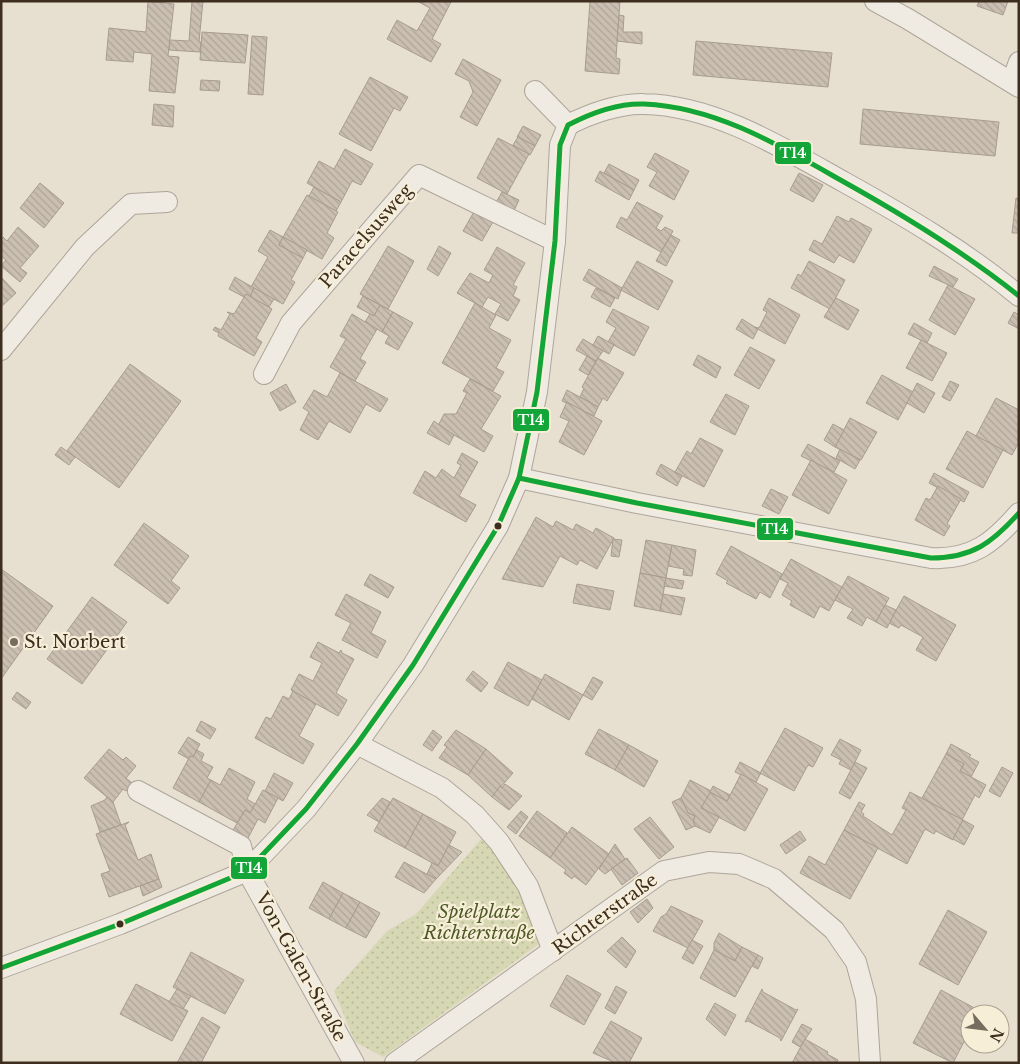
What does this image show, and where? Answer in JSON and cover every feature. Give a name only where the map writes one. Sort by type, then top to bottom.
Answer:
[{"type":"street","points":[[875,1],[1015,84],[1019,62]]},
{"type":"street","points":[[535,91],[568,125]]},
{"type":"street","points":[[1,968],[127,921],[247,872],[306,809],[357,744],[413,665],[498,526],[519,478],[537,392],[554,241],[560,145],[568,125],[591,114],[643,104],[682,108],[762,137],[925,228],[1019,296]]},
{"type":"street","name":"Paracelsusweg","points":[[264,374],[291,322],[419,175],[554,241]]},
{"type":"street","points":[[1,350],[85,247],[131,204],[167,202]]},
{"type":"street","points":[[519,478],[637,503],[931,558],[957,558],[980,549],[1019,513]]},
{"type":"street","points":[[357,744],[442,788],[475,815],[499,842],[528,886],[553,951]]},
{"type":"street","name":"Von-Galen-Straße","points":[[138,791],[241,846],[247,872],[354,1063]]},
{"type":"street","name":"Richterstraße","points":[[395,1063],[664,871],[709,862],[739,864],[774,879],[834,930],[856,962],[866,999],[870,1063]]},
{"type":"green space","name":"Spielplatz Richterstraße","points":[[482,838],[522,890],[543,941],[383,1057],[355,1042],[334,991],[387,931],[416,914]]},
{"type":"building","points":[[148,1],[174,4],[168,56],[179,57],[175,93],[149,91],[152,54],[134,52],[133,62],[106,60],[109,28],[146,32]]},
{"type":"building","points":[[192,1],[203,1],[199,42],[201,42],[200,52],[169,50],[170,40],[189,41]]},
{"type":"building","points":[[417,1],[451,2],[432,39],[441,44],[431,62],[387,39],[397,20],[417,31],[430,8]]},
{"type":"building","points":[[590,1],[620,1],[616,58],[620,59],[619,74],[585,71]]},
{"type":"building","points":[[979,1],[1008,1],[1003,15],[977,6]]},
{"type":"building","points":[[619,15],[624,16],[623,32],[642,32],[642,44],[617,41]]},
{"type":"building","points":[[202,32],[248,35],[245,63],[200,60]]},
{"type":"building","points":[[252,36],[267,37],[263,95],[248,94]]},
{"type":"building","points":[[696,41],[832,53],[828,87],[693,75]]},
{"type":"building","points":[[463,59],[501,80],[477,126],[460,117],[473,92],[469,81],[455,74]]},
{"type":"building","points":[[370,77],[408,97],[400,111],[394,108],[371,151],[339,134]]},
{"type":"building","points":[[201,80],[220,81],[219,91],[200,90]]},
{"type":"building","points":[[154,104],[174,106],[173,127],[152,125]]},
{"type":"building","points":[[863,109],[999,122],[995,156],[860,144]]},
{"type":"building","points":[[523,126],[541,135],[535,146],[517,137]]},
{"type":"building","points":[[518,137],[535,146],[530,155],[513,145]]},
{"type":"building","points":[[498,138],[529,154],[507,194],[477,178]]},
{"type":"building","points":[[345,149],[373,164],[361,185],[352,181],[341,202],[307,183],[319,161],[334,169]]},
{"type":"building","points":[[655,153],[689,171],[674,200],[649,186],[657,172],[647,167]]},
{"type":"building","points":[[609,164],[639,180],[634,190],[604,173]]},
{"type":"building","points":[[600,171],[634,190],[629,200],[595,181]]},
{"type":"building","points":[[799,173],[823,185],[813,202],[790,190]]},
{"type":"building","points":[[40,183],[64,203],[44,228],[20,208]]},
{"type":"building","points":[[314,187],[341,202],[336,211],[309,196]]},
{"type":"building","points":[[502,192],[519,200],[512,215],[494,206]]},
{"type":"building","points":[[307,195],[338,212],[327,233],[334,238],[322,259],[283,237]]},
{"type":"building","points":[[1016,198],[1019,199],[1019,233],[1012,233]]},
{"type":"building","points":[[637,202],[663,216],[656,228],[661,231],[665,227],[673,231],[661,252],[616,227],[621,217],[627,220]]},
{"type":"building","points":[[475,210],[494,220],[482,241],[463,231]]},
{"type":"building","points":[[837,216],[849,222],[851,218],[872,229],[854,263],[839,255],[834,263],[809,250],[814,240],[822,244]]},
{"type":"building","points":[[18,227],[39,246],[20,268],[27,273],[20,282],[1,266],[6,260],[1,256],[1,239],[3,237],[7,241]]},
{"type":"building","points":[[270,230],[283,237],[279,245],[303,258],[291,280],[295,282],[283,304],[251,287],[268,257],[258,251]]},
{"type":"building","points":[[671,235],[680,240],[666,266],[656,261]]},
{"type":"building","points":[[283,237],[307,250],[303,258],[279,245]]},
{"type":"building","points":[[388,246],[414,261],[388,309],[360,294]]},
{"type":"building","points":[[439,246],[451,253],[438,276],[427,269]]},
{"type":"building","points":[[497,247],[525,263],[513,285],[517,287],[513,296],[520,300],[508,321],[495,314],[501,304],[488,297],[482,307],[457,293],[470,273],[489,283],[493,275],[484,270]]},
{"type":"building","points":[[637,261],[673,281],[658,310],[621,290]]},
{"type":"building","points":[[809,261],[845,280],[830,309],[791,288],[798,274],[801,276]]},
{"type":"building","points":[[934,266],[958,279],[953,287],[929,276]]},
{"type":"building","points":[[589,269],[622,288],[618,299],[583,280]]},
{"type":"building","points":[[1,277],[16,293],[1,307]]},
{"type":"building","points":[[235,277],[254,288],[250,297],[246,294],[244,297],[229,289]]},
{"type":"building","points":[[948,285],[975,299],[955,335],[929,320]]},
{"type":"building","points":[[254,288],[274,299],[269,307],[250,297]]},
{"type":"building","points":[[596,288],[615,298],[610,307],[591,297]]},
{"type":"building","points":[[246,294],[272,309],[256,338],[262,342],[254,356],[218,336],[219,333],[213,330],[215,327],[221,330],[230,314],[227,312],[234,314]]},
{"type":"building","points":[[363,296],[380,305],[374,316],[357,307]]},
{"type":"building","points":[[769,298],[800,315],[785,344],[754,327],[759,328],[767,312],[763,310]]},
{"type":"building","points":[[836,298],[859,310],[848,330],[824,317]]},
{"type":"building","points":[[475,303],[496,315],[489,328],[511,340],[496,368],[504,372],[493,391],[442,363]]},
{"type":"building","points":[[380,305],[393,312],[382,332],[365,322],[370,314],[374,316]]},
{"type":"building","points":[[613,309],[649,327],[634,356],[608,342],[616,328],[606,322]]},
{"type":"building","points":[[393,312],[413,323],[398,350],[385,343],[389,336],[382,332]]},
{"type":"building","points":[[1014,312],[1019,315],[1019,329],[1008,323]]},
{"type":"building","points":[[352,314],[377,329],[360,359],[366,362],[355,381],[330,367],[346,339],[340,336]]},
{"type":"building","points":[[742,319],[758,329],[753,339],[736,329]]},
{"type":"building","points":[[914,323],[932,333],[927,343],[908,334]]},
{"type":"building","points":[[598,336],[614,345],[609,354],[593,345]]},
{"type":"building","points":[[583,339],[603,351],[596,361],[576,350]]},
{"type":"building","points":[[921,340],[947,353],[932,381],[906,368]]},
{"type":"building","points":[[750,347],[775,360],[759,389],[734,375]]},
{"type":"building","points":[[698,355],[721,367],[716,378],[693,365]]},
{"type":"building","points":[[587,356],[596,361],[588,375],[579,370]]},
{"type":"building","points":[[598,358],[624,373],[607,401],[603,398],[598,407],[580,397],[584,388],[582,387]]},
{"type":"building","points":[[130,364],[181,401],[119,488],[67,451]]},
{"type":"building","points":[[340,373],[388,399],[380,412],[366,404],[350,433],[329,421],[318,440],[300,430],[309,412],[303,408],[314,390],[327,397]]},
{"type":"building","points":[[882,375],[913,392],[898,420],[866,403]]},
{"type":"building","points":[[470,379],[501,396],[481,429],[493,436],[484,452],[438,426],[444,414],[456,414],[467,393],[463,391]]},
{"type":"building","points":[[950,381],[959,385],[950,401],[942,397]]},
{"type":"building","points":[[917,383],[935,393],[924,413],[907,403]]},
{"type":"building","points":[[286,384],[296,402],[280,411],[270,393]]},
{"type":"building","points":[[567,390],[598,407],[594,416],[562,401]]},
{"type":"building","points":[[726,394],[749,406],[735,435],[710,422]]},
{"type":"building","points":[[996,398],[1019,410],[1019,442],[1012,455],[976,436]]},
{"type":"building","points":[[567,402],[602,421],[584,455],[559,442],[569,421],[560,417]]},
{"type":"building","points":[[850,418],[877,432],[861,460],[835,447]]},
{"type":"building","points":[[434,421],[454,435],[449,445],[427,433]]},
{"type":"building","points":[[833,424],[844,430],[835,447],[824,440]]},
{"type":"building","points":[[967,431],[1003,450],[983,488],[946,469]]},
{"type":"building","points":[[700,438],[723,450],[704,487],[675,472],[687,451],[691,454]]},
{"type":"building","points":[[808,444],[840,461],[834,472],[801,456]]},
{"type":"building","points":[[61,447],[75,457],[69,465],[55,455]]},
{"type":"building","points":[[840,449],[860,460],[855,469],[836,458]]},
{"type":"building","points":[[462,453],[478,462],[459,496],[476,505],[466,522],[413,493],[425,471],[436,478],[442,469],[454,478],[461,465],[457,463]]},
{"type":"building","points":[[811,460],[847,480],[829,514],[792,495]]},
{"type":"building","points":[[661,464],[682,476],[677,486],[656,474]]},
{"type":"building","points":[[934,473],[969,492],[964,502],[929,483]]},
{"type":"building","points":[[938,486],[961,499],[947,524],[950,526],[944,536],[915,520],[926,498],[930,500]]},
{"type":"building","points":[[771,489],[788,497],[779,514],[762,506]]},
{"type":"building","points":[[536,517],[553,527],[556,521],[573,530],[576,524],[593,533],[596,528],[614,538],[597,569],[580,560],[577,565],[560,556],[543,587],[502,579]]},
{"type":"building","points":[[144,523],[189,556],[171,581],[180,588],[168,604],[114,565]]},
{"type":"building","points":[[613,539],[622,540],[619,557],[611,556]]},
{"type":"building","points":[[646,540],[672,545],[666,578],[640,573]]},
{"type":"building","points":[[672,545],[696,550],[692,576],[683,575],[684,569],[668,566]]},
{"type":"building","points":[[731,546],[782,574],[770,598],[760,592],[756,599],[726,583],[728,581],[716,574]]},
{"type":"building","points":[[791,559],[842,587],[829,611],[820,606],[814,618],[790,605],[792,601],[782,595],[788,583],[780,579]]},
{"type":"building","name":"St. Norbert","points":[[1,569],[53,606],[1,679]]},
{"type":"building","points":[[640,573],[666,578],[660,611],[634,606]]},
{"type":"building","points":[[370,574],[394,587],[388,598],[364,585]]},
{"type":"building","points":[[848,576],[889,598],[876,622],[867,617],[862,626],[847,618],[853,609],[835,600]]},
{"type":"building","points":[[666,578],[684,581],[682,589],[664,586]]},
{"type":"building","points":[[577,584],[614,591],[610,610],[573,603]]},
{"type":"building","points":[[346,594],[381,612],[371,633],[386,641],[377,658],[342,640],[351,623],[335,615]]},
{"type":"building","points":[[663,594],[685,598],[681,615],[660,611]]},
{"type":"building","points":[[904,596],[956,625],[936,661],[916,650],[923,637],[901,625],[899,628],[889,623]]},
{"type":"building","points":[[92,597],[127,622],[82,684],[47,659]]},
{"type":"building","points":[[885,605],[896,610],[887,628],[876,622]]},
{"type":"building","points":[[318,642],[339,653],[341,650],[342,653],[354,659],[336,693],[347,700],[338,716],[291,690],[299,674],[313,681],[322,663],[310,657]]},
{"type":"building","points":[[508,662],[542,680],[528,706],[494,688]]},
{"type":"building","points":[[473,671],[488,683],[481,692],[466,680]]},
{"type":"building","points":[[545,674],[583,695],[569,720],[532,699]]},
{"type":"building","points":[[593,677],[603,682],[592,700],[583,695]]},
{"type":"building","points":[[293,691],[316,704],[299,736],[314,744],[303,764],[255,738],[266,717],[271,719],[283,696],[289,699]]},
{"type":"building","points":[[17,692],[31,702],[26,709],[12,699]]},
{"type":"building","points":[[201,721],[216,729],[210,739],[196,731]]},
{"type":"building","points":[[785,728],[823,748],[813,767],[808,765],[794,791],[760,773]]},
{"type":"building","points":[[599,729],[629,745],[615,770],[585,754]]},
{"type":"building","points":[[433,730],[442,737],[432,751],[423,745]]},
{"type":"building","points":[[456,730],[486,749],[468,775],[439,758],[447,747],[444,745]]},
{"type":"building","points":[[188,737],[200,744],[193,757],[190,756],[189,759],[178,753]]},
{"type":"building","points":[[840,739],[861,750],[851,770],[839,764],[841,760],[831,755]]},
{"type":"building","points":[[951,744],[971,755],[969,757],[979,762],[971,777],[960,771],[964,764],[946,754]]},
{"type":"building","points":[[629,745],[658,761],[644,787],[615,770]]},
{"type":"building","points":[[109,749],[123,760],[126,757],[136,766],[126,778],[132,783],[126,791],[123,789],[113,802],[84,778]]},
{"type":"building","points":[[486,749],[513,773],[492,797],[468,775]]},
{"type":"building","points":[[197,750],[204,754],[201,761],[213,767],[207,778],[211,780],[199,802],[173,788],[190,756],[193,757]]},
{"type":"building","points":[[946,754],[964,764],[960,771],[986,785],[979,798],[975,795],[962,820],[922,798]]},
{"type":"building","points":[[740,762],[761,773],[756,782],[735,772]]},
{"type":"building","points":[[855,762],[867,768],[850,799],[839,793]]},
{"type":"building","points":[[1002,767],[1013,773],[1000,797],[989,791]]},
{"type":"building","points":[[229,768],[255,782],[247,799],[255,804],[250,813],[245,810],[237,823],[199,802],[211,780],[220,785]]},
{"type":"building","points":[[274,773],[293,783],[283,801],[265,791]]},
{"type":"building","points":[[741,774],[768,789],[745,831],[701,808],[710,792],[727,801]]},
{"type":"building","points":[[690,780],[711,791],[701,808],[719,817],[710,833],[695,826],[693,821],[695,816],[688,813],[681,798]]},
{"type":"building","points":[[505,784],[522,796],[509,810],[492,797],[500,786],[502,788]]},
{"type":"building","points":[[713,786],[730,795],[727,801],[710,792]]},
{"type":"building","points":[[263,790],[278,798],[265,823],[258,819],[247,840],[232,832],[245,810],[250,813]]},
{"type":"building","points":[[910,792],[963,820],[953,840],[936,831],[934,834],[925,829],[907,864],[844,830],[859,802],[865,805],[861,812],[864,814],[863,816],[892,835],[906,810],[902,808]]},
{"type":"building","points":[[107,797],[113,802],[121,825],[100,832],[91,806],[105,800]]},
{"type":"building","points":[[382,798],[390,802],[379,822],[367,815]]},
{"type":"building","points":[[393,798],[423,814],[405,848],[374,831]]},
{"type":"building","points":[[681,798],[688,813],[695,816],[693,821],[695,826],[686,830],[672,802]]},
{"type":"building","points":[[521,811],[528,817],[516,834],[507,827]]},
{"type":"building","points":[[537,811],[567,833],[550,858],[519,836]]},
{"type":"building","points":[[423,814],[456,832],[438,866],[405,848]]},
{"type":"building","points":[[650,817],[674,847],[659,859],[634,829]]},
{"type":"building","points":[[963,820],[974,826],[964,845],[953,839]]},
{"type":"building","points":[[129,822],[125,825],[138,860],[151,854],[159,879],[109,897],[101,874],[110,871],[96,834]]},
{"type":"building","points":[[572,827],[609,854],[586,885],[574,876],[572,879],[564,873],[566,870],[550,858]]},
{"type":"building","points":[[844,830],[878,848],[850,899],[800,873],[809,856],[825,865]]},
{"type":"building","points":[[800,831],[806,840],[786,854],[780,845]]},
{"type":"building","points":[[615,844],[625,859],[605,874],[599,869]]},
{"type":"building","points":[[449,845],[462,852],[436,879],[427,874],[432,863],[438,866]]},
{"type":"building","points":[[627,858],[638,873],[622,885],[611,869]]},
{"type":"building","points":[[404,862],[436,879],[424,893],[395,877]]},
{"type":"building","points":[[159,879],[162,887],[143,896],[140,886]]},
{"type":"building","points":[[323,882],[343,893],[329,919],[309,908]]},
{"type":"building","points":[[343,893],[360,902],[346,928],[329,919]]},
{"type":"building","points":[[647,899],[653,908],[638,923],[630,912]]},
{"type":"building","points":[[360,902],[380,913],[366,938],[346,928]]},
{"type":"building","points":[[671,906],[703,921],[688,948],[653,931],[661,917],[666,914]]},
{"type":"building","points":[[948,910],[987,932],[958,985],[919,964]]},
{"type":"building","points":[[719,933],[742,947],[735,961],[714,950],[714,943]]},
{"type":"building","points":[[622,937],[636,951],[626,968],[607,951]]},
{"type":"building","points":[[692,940],[703,946],[693,964],[682,958]]},
{"type":"building","points":[[742,947],[758,955],[735,997],[700,978],[714,950],[735,961]]},
{"type":"building","points":[[191,952],[244,980],[225,1014],[173,987]]},
{"type":"building","points":[[758,955],[763,958],[758,969],[752,966]]},
{"type":"building","points":[[567,975],[601,994],[584,1025],[550,1006]]},
{"type":"building","points":[[136,984],[188,1011],[172,1041],[120,1014]]},
{"type":"building","points":[[616,986],[627,992],[615,1014],[605,1008]]},
{"type":"building","points":[[177,989],[191,996],[183,1009],[169,1002]]},
{"type":"building","points":[[762,989],[763,992],[796,1010],[798,1009],[781,1041],[780,1038],[748,1021],[745,1022]]},
{"type":"building","points":[[941,990],[967,1004],[960,1004],[960,1049],[953,1063],[913,1043]]},
{"type":"building","points":[[715,1003],[736,1015],[725,1036],[706,1019]]},
{"type":"building","points":[[202,1017],[220,1027],[201,1063],[177,1063]]},
{"type":"building","points":[[611,1021],[642,1038],[629,1063],[616,1063],[593,1053]]},
{"type":"building","points":[[802,1024],[812,1029],[800,1047],[792,1042]]},
{"type":"building","points":[[805,1039],[828,1052],[827,1054],[838,1060],[837,1063],[792,1063]]},
{"type":"transit line","name":"T14","points":[[1,968],[120,924],[247,871],[306,809],[357,744],[413,665],[498,526],[519,478],[537,392],[555,241],[560,145],[568,125],[605,110],[634,104],[671,107],[723,121],[773,143],[889,208],[934,235],[1019,296]]},
{"type":"transit line","name":"T14","points":[[519,478],[637,503],[931,558],[958,555],[980,547],[1000,533],[1019,513]]},
{"type":"place","name":"St. Norbert","points":[[14,642]]}]
